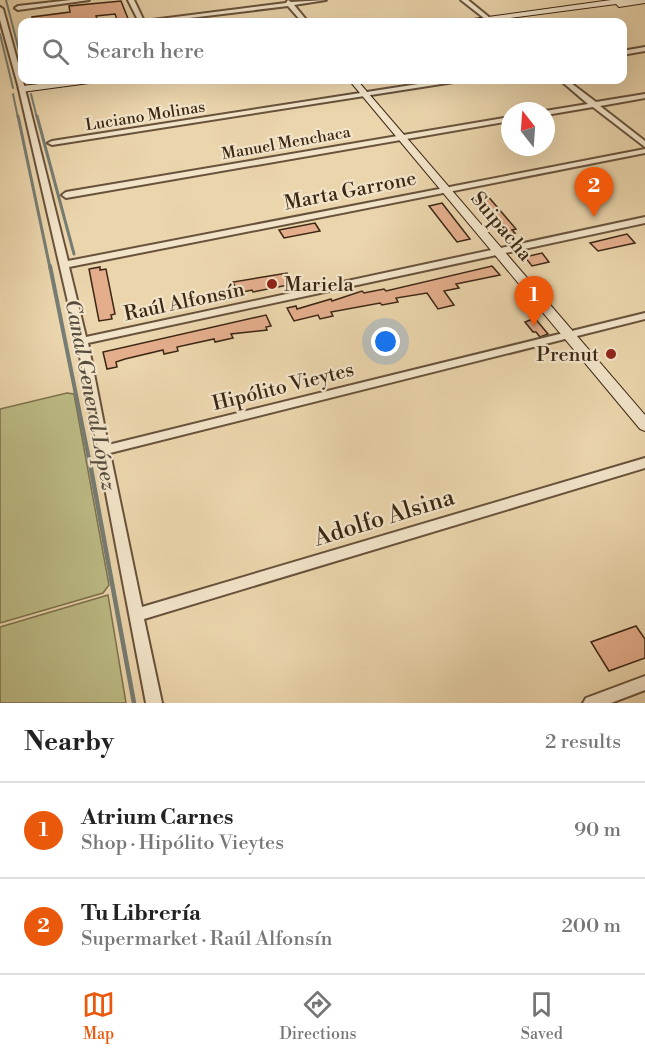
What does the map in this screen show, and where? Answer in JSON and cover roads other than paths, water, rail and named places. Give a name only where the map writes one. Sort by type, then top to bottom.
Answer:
[{"type":"main road","points":[[510,18],[627,0]]},
{"type":"main road","points":[[513,18],[645,1]]},
{"type":"main road","points":[[21,87],[36,84]]},
{"type":"main road","points":[[21,87],[50,84]]},
{"type":"main road","name":"Suipacha","points":[[355,84],[645,425]]},
{"type":"street","points":[[18,8],[86,0]]},
{"type":"street","points":[[131,0],[142,18]]},
{"type":"street","points":[[173,18],[288,2],[323,0]]},
{"type":"street","points":[[464,0],[486,18]]},
{"type":"street","points":[[288,2],[302,18]]},
{"type":"street","points":[[0,9],[18,76]]},
{"type":"street","points":[[627,52],[645,50]]},
{"type":"street","points":[[20,84],[82,341],[154,703]]},
{"type":"street","name":"Luciano Molinas","points":[[52,143],[428,84]]},
{"type":"street","points":[[568,84],[645,145]]},
{"type":"street","points":[[555,111],[645,96]]},
{"type":"street","name":"Manuel Menchaca","points":[[66,195],[501,121]]},
{"type":"street","name":"Marta Garrone","points":[[63,265],[645,152]]},
{"type":"street","name":"Raúl Alfonsín","points":[[82,341],[645,220]]},
{"type":"street","name":"Hipólito Vieytes","points":[[105,450],[645,316]]},
{"type":"street","name":"Adolfo Alsina","points":[[136,615],[645,463]]},
{"type":"street","points":[[591,703],[645,683]]},
{"type":"waterway","name":"Canal General López","points":[[6,0],[18,46]]},
{"type":"waterway","name":"Canal General López","points":[[0,34],[13,88]]},
{"type":"waterway","name":"Canal General López","points":[[13,94],[18,118]]},
{"type":"waterway","name":"Canal General López","points":[[31,94],[37,118]]},
{"type":"waterway","name":"Canal General López","points":[[18,116],[50,268]]},
{"type":"waterway","name":"Canal General López","points":[[37,116],[74,254]]},
{"type":"waterway","name":"Canal General López","points":[[50,266],[89,459]]},
{"type":"waterway","name":"Canal General López","points":[[89,458],[134,703]]},
{"type":"place","name":"Tu Librería","points":[[594,217]]},
{"type":"place","name":"Mariela","points":[[272,284]]},
{"type":"place","name":"Atrium Carnes","points":[[534,326]]},
{"type":"place","name":"Prenut","points":[[611,354]]}]
